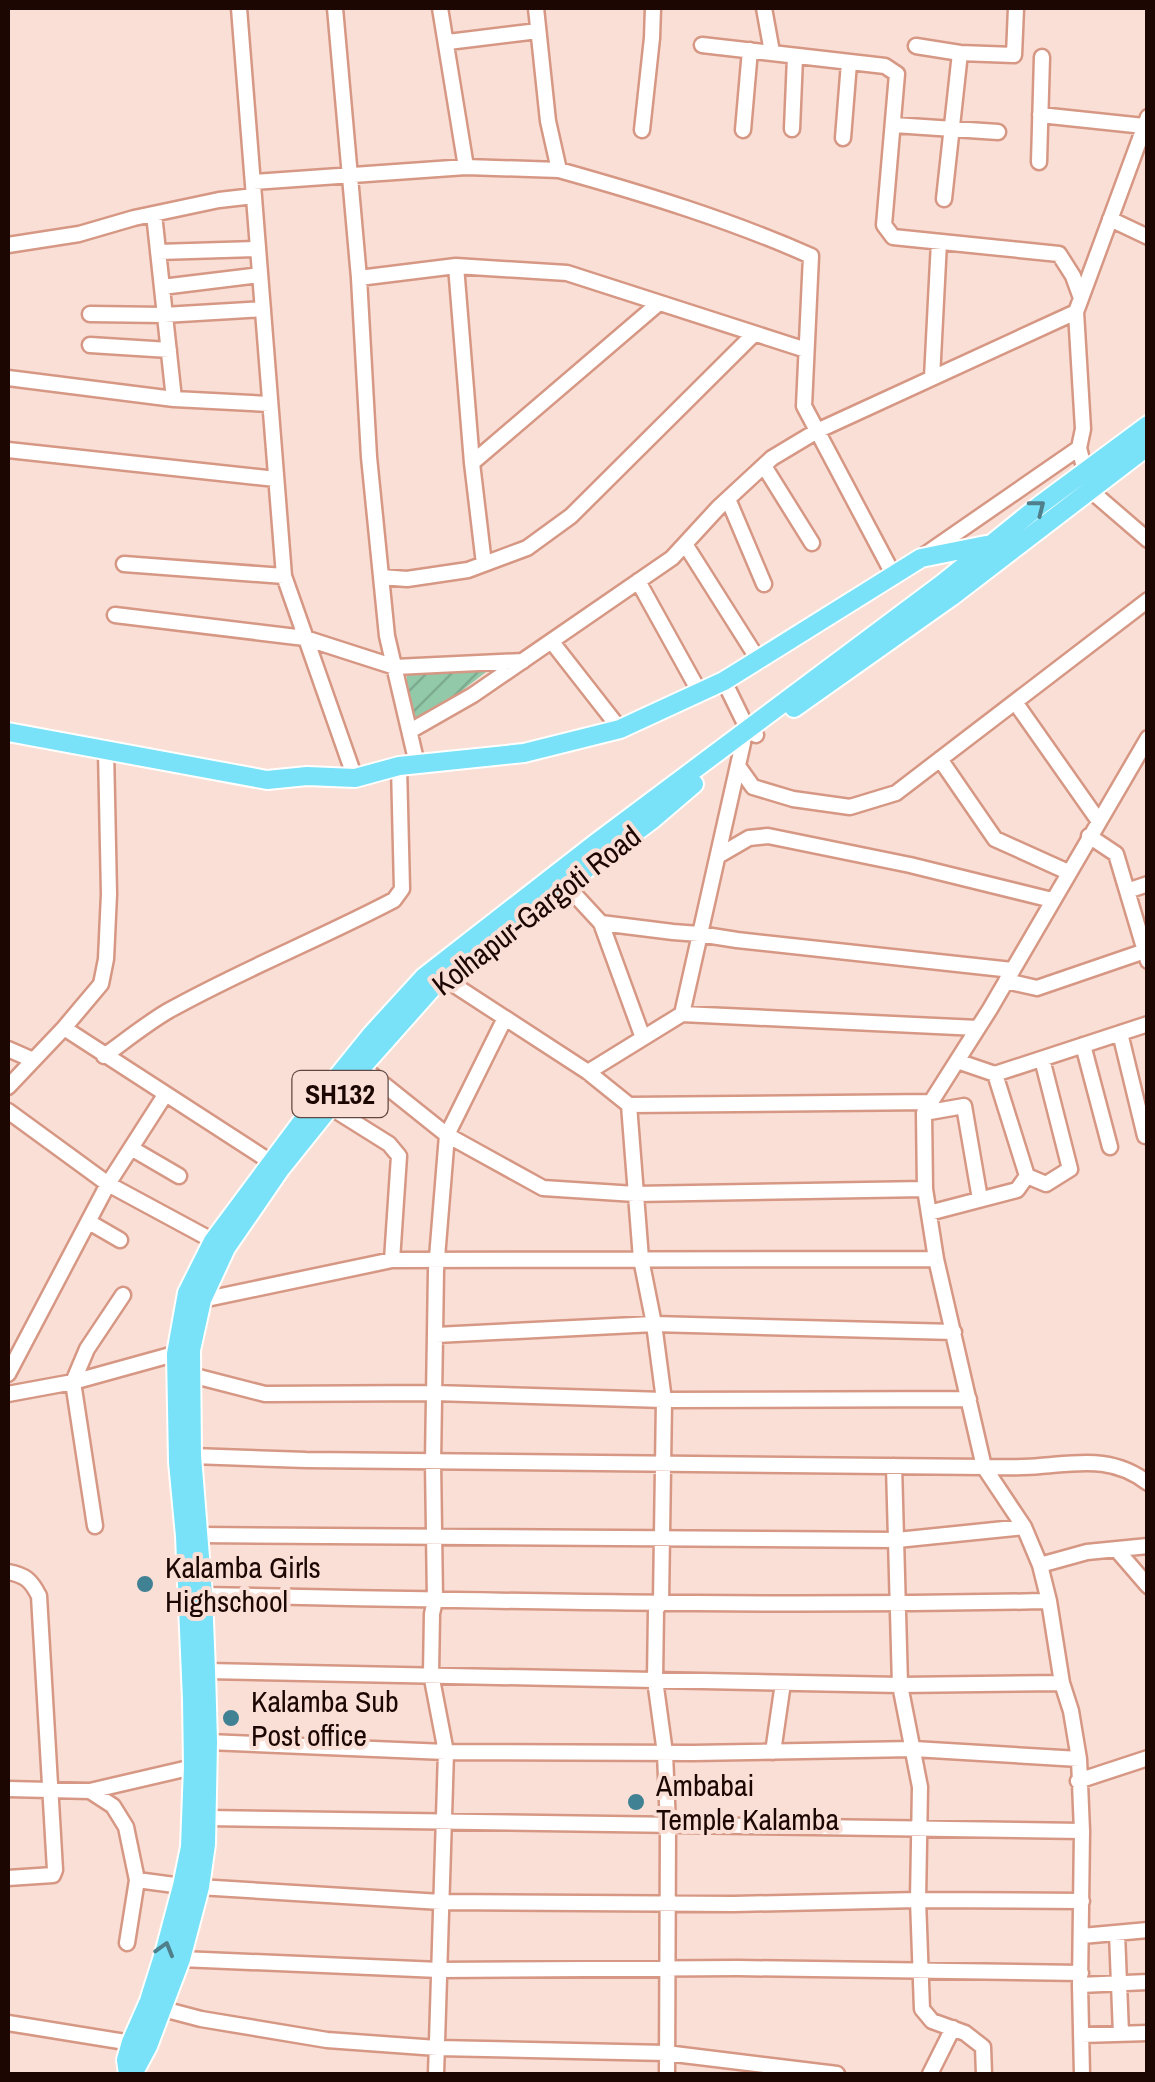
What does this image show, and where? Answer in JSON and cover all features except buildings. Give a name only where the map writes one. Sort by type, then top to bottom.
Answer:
[{"type":"main road","points":[[130,2074],[126,2060],[163,2009],[181,1959],[191,1886],[193,1767],[185,1536],[178,1462],[187,1293],[372,1034],[424,977],[749,736],[992,544],[1087,481],[1148,424]]},
{"type":"main road","name":"Kolhapur-Gargoti Road","points":[[276,1165],[442,977],[653,819],[749,736],[951,597],[1087,481],[1148,446]]},
{"type":"main road","points":[[8,732],[267,780],[307,776],[355,778],[408,765],[524,753],[620,729],[724,682],[921,558],[992,544]]},
{"type":"main road","points":[[140,2044],[148,2001],[206,1844],[204,1595],[192,1456],[191,1375],[184,1352],[220,1244]]},
{"type":"street","points":[[239,8],[284,576],[355,778]]},
{"type":"street","points":[[104,1056],[165,1013],[394,900],[402,889],[410,731],[387,636],[368,457],[358,278],[335,8]]},
{"type":"street","points":[[440,8],[466,166]]},
{"type":"street","points":[[536,8],[548,121],[559,170]]},
{"type":"street","points":[[642,130],[653,8]]},
{"type":"street","points":[[764,8],[772,52]]},
{"type":"street","points":[[916,46],[1014,55],[1016,8]]},
{"type":"street","points":[[448,42],[538,31]]},
{"type":"street","points":[[702,45],[886,66],[897,74],[884,225],[894,238],[1059,254],[1072,276],[1079,305],[1083,429],[1079,448],[1087,481],[1148,540]]},
{"type":"street","points":[[742,130],[750,50]]},
{"type":"street","points":[[944,199],[960,52]]},
{"type":"street","points":[[792,129],[795,56]]},
{"type":"street","points":[[1039,162],[1042,57]]},
{"type":"street","points":[[843,138],[849,63]]},
{"type":"street","points":[[410,731],[473,695],[672,558],[772,458],[817,431],[1079,305],[1146,121],[1040,114]]},
{"type":"street","points":[[894,126],[998,132]]},
{"type":"street","points":[[8,245],[79,234],[254,189],[350,175],[466,166],[559,170],[758,232],[812,256],[804,406],[893,574]]},
{"type":"street","points":[[154,214],[174,399]]},
{"type":"street","points":[[1110,219],[1148,237]]},
{"type":"street","points":[[932,378],[939,242]]},
{"type":"street","points":[[158,252],[258,249]]},
{"type":"street","points":[[358,278],[456,266],[567,274],[806,350]]},
{"type":"street","points":[[456,266],[484,564]]},
{"type":"street","points":[[162,287],[260,275]]},
{"type":"street","points":[[472,462],[659,304]]},
{"type":"street","points":[[90,314],[164,315],[263,309]]},
{"type":"street","points":[[381,578],[407,579],[468,570],[527,548],[571,516],[754,334]]},
{"type":"street","points":[[90,345],[169,350]]},
{"type":"street","points":[[8,378],[174,399],[270,404]]},
{"type":"street","points":[[921,558],[1079,448]]},
{"type":"street","points":[[8,450],[276,479]]},
{"type":"street","points":[[764,466],[812,543]]},
{"type":"street","points":[[728,499],[764,584]]},
{"type":"street","points":[[685,544],[759,661]]},
{"type":"street","points":[[124,564],[284,576]]},
{"type":"street","points":[[638,581],[700,693]]},
{"type":"street","points":[[738,766],[753,787],[792,799],[850,806],[896,793],[1148,600]]},
{"type":"street","points":[[114,615],[305,638],[395,667],[524,661]]},
{"type":"street","points":[[552,642],[620,729]]},
{"type":"street","points":[[682,1014],[738,766],[749,736],[724,682]]},
{"type":"street","points":[[1015,702],[1098,820]]},
{"type":"street","points":[[1082,2074],[1079,1759],[1040,1565],[1024,1527],[984,1467],[936,1258],[925,1189],[928,1107],[1148,738]]},
{"type":"street","points":[[8,1087],[101,984],[109,894],[106,750]]},
{"type":"street","points":[[940,759],[995,839],[1068,872]]},
{"type":"street","points":[[718,856],[749,838],[768,836],[1052,900]]},
{"type":"street","points":[[601,923],[1009,975],[1037,988],[1147,954],[1116,854],[1089,836]]},
{"type":"street","points":[[565,884],[601,923],[642,1038]]},
{"type":"street","points":[[1127,891],[1148,884]]},
{"type":"street","points":[[442,977],[588,1072],[629,1105],[964,1106],[980,1200]]},
{"type":"street","points":[[588,1072],[682,1014],[978,1028]]},
{"type":"street","points":[[436,2074],[446,1752],[431,1674],[432,1614],[436,1600],[433,1462],[437,1260],[446,1136],[505,1018]]},
{"type":"street","points":[[957,1061],[995,1074],[1148,1024]]},
{"type":"street","points":[[64,1028],[276,1165]]},
{"type":"street","points":[[1120,1033],[1145,1136]]},
{"type":"street","points":[[1083,1045],[1110,1147]]},
{"type":"street","points":[[8,1049],[33,1060]]},
{"type":"street","points":[[995,1074],[1027,1176],[1046,1184],[1070,1170],[1042,1059]]},
{"type":"street","points":[[362,1067],[446,1136],[543,1188],[635,1194],[925,1189]]},
{"type":"street","points":[[8,1374],[108,1184],[164,1095]]},
{"type":"street","points":[[629,1105],[641,1259],[664,1400],[661,1602],[656,1610],[655,1680],[665,1753],[668,1826],[666,2074]]},
{"type":"street","points":[[330,1107],[389,1144],[399,1156],[392,1260]]},
{"type":"street","points":[[8,1111],[108,1184],[220,1244]]},
{"type":"street","points":[[130,1148],[179,1176]]},
{"type":"street","points":[[929,1213],[1017,1190],[1027,1176]]},
{"type":"street","points":[[89,1222],[120,1240]]},
{"type":"street","points":[[202,1300],[392,1260],[936,1258]]},
{"type":"street","points":[[95,1526],[73,1382],[87,1348],[123,1295]]},
{"type":"street","points":[[436,1336],[654,1324],[954,1332]]},
{"type":"street","points":[[8,1394],[73,1382],[184,1352]]},
{"type":"street","points":[[191,1375],[265,1394],[434,1393],[664,1400],[970,1399]]},
{"type":"street","points":[[192,1456],[984,1467],[1073,1462],[1112,1465],[1148,1483]]},
{"type":"street","points":[[894,1466],[900,1685],[920,1787],[918,1900],[922,2004],[924,2014],[932,2020],[965,2033],[983,2047],[984,2074]]},
{"type":"street","points":[[199,1535],[898,1540],[1024,1527]]},
{"type":"street","points":[[1040,1565],[1087,1552],[1148,1546]]},
{"type":"street","points":[[1116,1549],[1148,1586]]},
{"type":"street","points":[[8,1572],[31,1581],[39,1596],[55,1870],[53,1875],[8,1878]]},
{"type":"street","points":[[204,1595],[898,1604],[1049,1601]]},
{"type":"street","points":[[206,1671],[900,1685],[1062,1683]]},
{"type":"street","points":[[773,1752],[783,1683]]},
{"type":"street","points":[[208,1742],[446,1752],[914,1750],[1079,1759]]},
{"type":"street","points":[[1078,1781],[1148,1758]]},
{"type":"street","points":[[8,1789],[90,1792],[193,1767]]},
{"type":"street","points":[[90,1792],[113,1806],[126,1827],[137,1880],[127,1943]]},
{"type":"street","points":[[206,1818],[1082,1831]]},
{"type":"street","points":[[137,1880],[441,1902],[1082,1901]]},
{"type":"street","points":[[1082,1936],[1148,1930]]},
{"type":"street","points":[[1116,1933],[1121,2034]]},
{"type":"street","points":[[181,1959],[439,1970],[920,1970],[1148,1982]]},
{"type":"street","points":[[163,2009],[327,2040],[437,2048],[666,2052],[837,2074]]},
{"type":"street","points":[[8,2023],[140,2044]]},
{"type":"street","points":[[930,2074],[953,2028]]},
{"type":"street","points":[[1082,2035],[1148,2033]]},
{"type":"green space","points":[[499,662],[410,731],[406,667]]},
{"type":"place","name":"Kalamba Girls Highschool","points":[[145,1584]]},
{"type":"place","name":"Kalamba Sub Post office","points":[[231,1718]]},
{"type":"place","name":"Ambabai Temple Kalamba","points":[[636,1802]]}]
